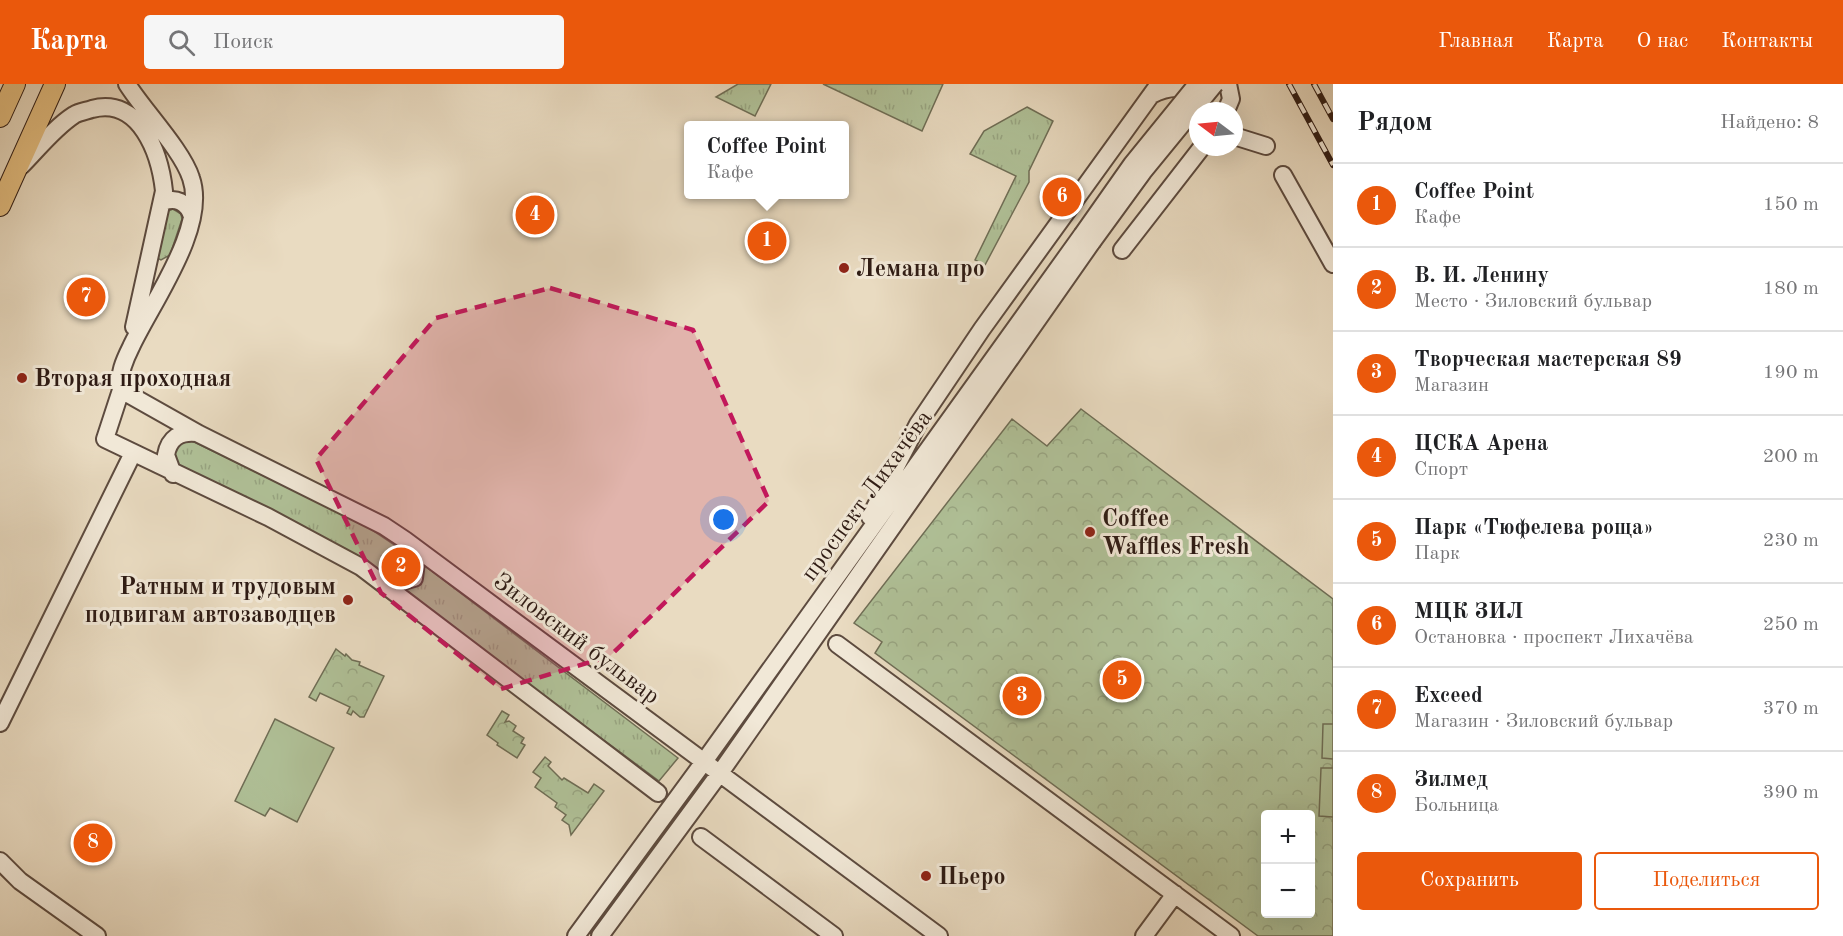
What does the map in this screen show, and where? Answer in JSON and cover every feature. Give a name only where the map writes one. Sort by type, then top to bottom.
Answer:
[{"type":"main road","points":[[0,117],[15,84]]},
{"type":"main road","points":[[0,206],[55,84]]},
{"type":"street","points":[[127,84],[190,176],[195,192],[190,228],[127,355]]},
{"type":"street","name":"проспект Лихачёва","points":[[600,936],[720,773],[1087,238],[1132,164],[1197,84]]},
{"type":"street","name":"проспект Лихачёва","points":[[576,936],[1087,238],[1215,84]]},
{"type":"street","points":[[1228,84],[1230,102]]},
{"type":"street","points":[[857,541],[918,424],[982,328],[1154,90],[1171,86],[1186,88],[1201,102]]},
{"type":"street","points":[[14,174],[52,134],[76,114],[102,107],[118,109],[133,118],[147,133],[156,151],[162,171],[163,202],[150,246],[149,260],[127,355],[105,439],[172,474],[324,546],[386,586],[658,793]]},
{"type":"street","points":[[1243,139],[1266,146]]},
{"type":"street","points":[[1122,250],[1195,156]]},
{"type":"street","points":[[1283,175],[1333,264]]},
{"type":"street","points":[[163,202],[172,198],[180,201],[189,208],[192,216]]},
{"type":"street","points":[[149,260],[157,270],[170,270]]},
{"type":"street","name":"Зиловский бульвар","points":[[119,386],[197,433],[384,526],[405,540],[939,936]]},
{"type":"street","points":[[172,474],[166,455],[171,441],[179,434],[197,433]]},
{"type":"street","points":[[0,723],[133,453]]},
{"type":"street","points":[[386,586],[414,578],[417,553],[405,540]]},
{"type":"street","points":[[837,644],[1232,936]]},
{"type":"street","points":[[701,837],[834,936]]},
{"type":"street","points":[[0,861],[20,880],[97,936]]},
{"type":"street","points":[[1144,936],[1175,894]]},
{"type":"highlighted area","points":[[550,288],[693,330],[769,501],[610,656],[501,689],[381,593],[316,459],[436,318]]},
{"type":"green space","points":[[738,84],[771,84],[755,116],[716,97]]},
{"type":"green space","points":[[823,84],[943,84],[922,131]]},
{"type":"green space","points":[[1027,107],[1053,121],[1029,171],[1029,182],[985,265],[975,260],[1016,176],[970,154],[984,131]]},
{"type":"green space","points":[[173,209],[181,214],[182,219],[170,255],[161,260],[155,257],[168,211]]},
{"type":"green space","points":[[1081,409],[1333,599],[1333,936],[1258,936],[875,653],[882,642],[854,623],[1012,419],[1047,446]]},
{"type":"green space","points":[[188,439],[363,524],[421,563],[678,758],[659,781],[346,549],[173,467],[171,449]]},
{"type":"green space","points":[[336,649],[352,660],[360,662],[359,665],[384,676],[364,717],[360,717],[353,711],[351,715],[347,713],[350,707],[320,693],[316,701],[309,697]]},
{"type":"green space","points":[[502,711],[509,715],[505,722],[509,721],[516,726],[513,731],[524,738],[521,743],[525,745],[517,758],[497,745],[498,743],[487,735]]},
{"type":"green space","points":[[275,719],[334,748],[297,822],[270,808],[265,816],[235,801]]},
{"type":"green space","points":[[1323,724],[1333,724],[1333,759],[1322,758]]},
{"type":"green space","points":[[545,757],[551,762],[548,766],[562,780],[564,778],[588,793],[594,784],[604,791],[571,835],[569,825],[562,820],[566,815],[555,807],[557,803],[535,787],[541,778],[533,772]]},
{"type":"green space","points":[[1321,768],[1333,768],[1333,817],[1319,816]]},
{"type":"railway","points":[[1289,84],[1333,165]]},
{"type":"railway","points":[[1314,84],[1333,119]]},
{"type":"place","name":"МЦК ЗИЛ","points":[[1062,197]]},
{"type":"place","name":"ЦСКА Арена","points":[[535,215]]},
{"type":"place","name":"Coffee Point","points":[[767,241]]},
{"type":"place","name":"Лемана про","points":[[844,268]]},
{"type":"place","name":"Exceed","points":[[86,297]]},
{"type":"place","name":"Вторая проходная","points":[[22,378]]},
{"type":"place","name":"Coffee Waffles Fresh","points":[[1090,532]]},
{"type":"place","name":"В. И. Ленину","points":[[401,567]]},
{"type":"place","name":"Ратным и трудовым подвигам автозаводцев","points":[[348,600]]},
{"type":"place","name":"Парк «Тюфелева роща»","points":[[1122,680]]},
{"type":"place","name":"Творческая мастерская 89","points":[[1022,696]]},
{"type":"place","name":"Зилмед","points":[[93,843]]},
{"type":"place","name":"Пьеро","points":[[926,876]]}]
